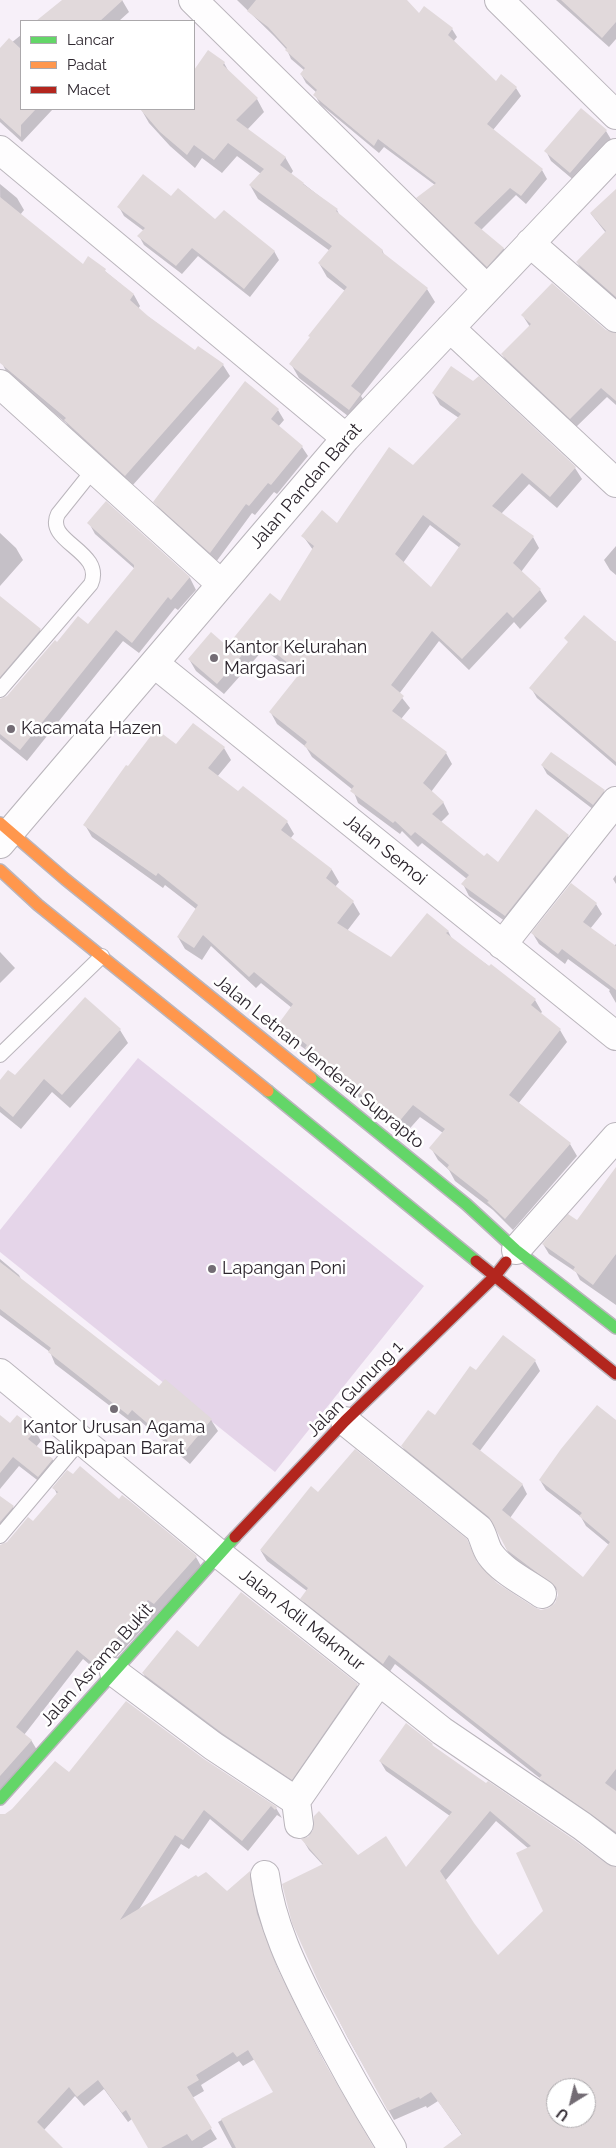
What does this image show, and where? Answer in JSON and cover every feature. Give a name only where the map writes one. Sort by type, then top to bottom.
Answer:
[{"type":"main road","name":"Jalan Letnan Jenderal Suprapto","points":[[3,833],[65,880],[466,1204],[516,1250],[616,1328]]},
{"type":"main road","points":[[0,870],[38,905],[616,1374]]},
{"type":"main road","name":"Jalan Gunung 1","points":[[219,1554],[345,1421],[495,1276],[516,1250]]},
{"type":"main road","name":"Jalan Asrama Bukit","points":[[0,1799],[219,1554]]},
{"type":"street","points":[[193,0],[486,288]]},
{"type":"street","points":[[499,0],[616,114]]},
{"type":"street","points":[[0,150],[346,438]]},
{"type":"street","name":"Jalan Pandan Barat","points":[[3,833],[155,664],[346,438],[486,288],[616,153]]},
{"type":"street","points":[[530,243],[616,318]]},
{"type":"street","points":[[450,328],[616,483]]},
{"type":"street","points":[[0,384],[221,584]]},
{"type":"street","name":"Jalan Semoi","points":[[155,664],[616,1036]]},
{"type":"street","points":[[502,945],[616,801]]},
{"type":"street","points":[[516,1250],[616,1137]]},
{"type":"street","name":"Jalan Adil Makmur","points":[[0,1373],[219,1554],[442,1731],[582,1826],[616,1852]]},
{"type":"street","points":[[345,1421],[479,1529],[485,1540],[488,1552],[495,1560],[542,1594]]},
{"type":"street","points":[[114,1672],[298,1812],[379,1681]]},
{"type":"street","points":[[265,1875],[276,1926],[299,1980],[346,2073],[392,2148]]},
{"type":"lane","points":[[0,690],[91,584],[94,571],[91,564],[58,531],[55,522],[58,514],[94,469]]},
{"type":"lane","points":[[0,1055],[102,956]]},
{"type":"lane","points":[[0,1536],[81,1440]]},
{"type":"shaded area","name":"Lapangan Poni","points":[[138,1058],[424,1286],[275,1472],[0,1252],[0,1230]]},
{"type":"building","points":[[62,0],[123,0],[101,20],[37,20]]},
{"type":"building","points":[[256,0],[407,0],[419,13],[424,6],[453,28],[448,35],[496,81],[501,74],[517,87],[487,124],[543,169],[521,196],[510,188],[474,223],[504,248],[487,267],[416,198],[436,183],[378,139],[374,146],[313,95],[317,90],[300,74],[305,68],[285,50],[287,48],[268,27],[247,11]]},
{"type":"building","points":[[561,0],[616,0],[616,22],[602,38]]},
{"type":"building","points":[[9,38],[20,48],[20,110],[35,110],[21,125],[21,137],[0,118],[0,48]]},
{"type":"building","points":[[208,50],[225,62],[223,65],[258,98],[236,120],[286,157],[280,165],[338,209],[336,211],[383,250],[382,252],[428,288],[351,386],[361,394],[349,410],[289,364],[310,337],[308,336],[347,287],[318,263],[332,246],[249,185],[264,169],[228,143],[214,160],[194,145],[187,155],[160,132],[141,110],[195,110],[195,69]]},
{"type":"building","points":[[581,108],[607,130],[570,173],[544,151]]},
{"type":"building","points":[[143,174],[171,196],[178,188],[215,219],[224,210],[275,251],[244,289],[192,248],[176,266],[137,236],[145,228],[117,207]]},
{"type":"building","points":[[616,189],[616,297],[576,262],[606,231],[590,213]]},
{"type":"building","points":[[0,197],[83,264],[88,256],[106,269],[105,271],[134,294],[130,300],[148,316],[195,350],[198,346],[224,364],[125,476],[64,420],[66,418],[0,363]]},
{"type":"building","points":[[552,283],[606,330],[616,333],[616,401],[601,388],[570,419],[501,354],[531,324],[521,315]]},
{"type":"building","points":[[451,366],[473,381],[479,376],[576,467],[550,497],[522,473],[492,506],[534,536],[513,563],[541,589],[513,618],[507,612],[462,659],[432,631],[391,685],[404,696],[392,711],[447,752],[423,783],[444,802],[432,814],[484,856],[487,853],[498,862],[536,809],[569,835],[505,916],[461,884],[469,875],[415,832],[411,836],[395,821],[393,823],[350,791],[354,786],[304,746],[307,742],[269,712],[300,673],[257,638],[217,684],[188,659],[211,632],[227,646],[270,593],[280,601],[314,546],[301,536],[322,510],[337,523],[389,447],[413,465],[461,414],[432,393]],"holes":[[[423,515],[461,544],[431,587],[395,554]]]},
{"type":"building","points":[[245,381],[279,409],[271,419],[303,446],[271,485],[268,483],[249,506],[246,504],[210,553],[153,502]]},
{"type":"building","points":[[106,501],[190,577],[171,600],[168,597],[132,643],[116,630],[20,750],[0,734],[0,699],[7,696],[55,640],[57,642],[78,616],[88,624],[134,568],[134,565],[87,523]]},
{"type":"building","points":[[0,596],[41,629],[0,677]]},
{"type":"building","points":[[584,615],[616,642],[616,762],[529,688],[568,642],[564,638]]},
{"type":"building","points":[[193,723],[225,747],[208,768],[238,791],[243,786],[288,821],[281,830],[332,869],[326,878],[354,901],[337,923],[391,957],[427,913],[449,931],[446,933],[489,966],[491,964],[536,999],[531,1005],[561,1029],[509,1095],[571,1143],[505,1219],[487,1202],[489,1201],[447,1168],[449,1165],[429,1148],[445,1129],[413,1105],[397,1124],[305,1048],[307,1045],[279,1023],[293,1004],[254,972],[249,977],[203,935],[194,948],[177,937],[198,905],[158,873],[156,876],[83,825],[126,765],[128,766],[156,729],[176,744]]},
{"type":"building","points":[[551,752],[605,790],[593,805],[541,765]]},
{"type":"building","points":[[571,883],[597,903],[583,922],[616,946],[616,990],[562,949],[558,954],[531,933]]},
{"type":"building","points":[[85,997],[121,1029],[62,1095],[44,1079],[13,1117],[0,1106],[0,1080],[8,1070],[15,1075]]},
{"type":"building","points":[[616,1167],[616,1254],[593,1285],[573,1270],[575,1267],[542,1244],[568,1214],[577,1220]]},
{"type":"building","points":[[0,1262],[159,1386],[165,1379],[212,1419],[183,1454],[132,1410],[128,1415],[48,1352],[51,1348],[0,1309]]},
{"type":"building","points":[[503,1335],[536,1360],[472,1444],[523,1484],[502,1510],[583,1577],[610,1542],[579,1516],[582,1513],[539,1480],[561,1449],[597,1405],[616,1420],[616,1769],[605,1783],[616,1791],[616,1832],[539,1778],[542,1775],[389,1655],[383,1664],[300,1599],[308,1588],[260,1550],[311,1486],[318,1492],[355,1449],[467,1539],[477,1562],[497,1583],[541,1610],[549,1608],[555,1603],[558,1595],[556,1587],[507,1550],[489,1517],[401,1446],[428,1410],[435,1415],[470,1366],[476,1370]]},
{"type":"building","points":[[0,1415],[10,1423],[17,1415],[36,1430],[28,1439],[53,1459],[38,1477],[13,1457],[0,1473]]},
{"type":"building","points":[[80,1466],[119,1499],[122,1495],[130,1501],[197,1556],[154,1604],[148,1600],[95,1665],[77,1650],[16,1727],[32,1740],[0,1776],[0,1545],[7,1542],[28,1517],[33,1521],[58,1492],[52,1488],[67,1470],[73,1474]]},
{"type":"building","points":[[0,1496],[14,1506],[0,1522]]},
{"type":"building","points":[[241,1592],[358,1684],[292,1780],[222,1733],[142,1673],[177,1630],[198,1647]]},
{"type":"building","points":[[126,1701],[204,1759],[277,1807],[275,1810],[271,1806],[242,1841],[204,1810],[183,1840],[175,1835],[120,1920],[196,1875],[198,1877],[206,1872],[227,1891],[250,1871],[257,1914],[277,1968],[319,2053],[374,2148],[236,2148],[221,2119],[273,2092],[248,2050],[237,2057],[233,2052],[196,2075],[199,2080],[187,2087],[212,2128],[192,2141],[187,2134],[161,2148],[148,2148],[126,2110],[122,2113],[98,2080],[77,2097],[69,2087],[37,2122],[63,2148],[0,2148],[0,1814],[5,1814],[12,1809],[55,1761],[69,1772]]},
{"type":"building","points":[[406,1723],[432,1745],[486,1783],[488,1781],[607,1864],[616,1867],[616,2148],[443,2148],[462,2134],[431,2092],[420,2099],[419,2097],[388,2111],[321,1988],[292,1923],[282,1884],[323,1864],[301,1839],[308,1837],[313,1830],[314,1816],[319,1811],[358,1855],[386,1836],[406,1867],[452,1812],[379,1761]],"holes":[[[490,1811],[531,1846],[516,1853],[543,1911],[498,1955],[474,1923],[440,1871]]]},
{"type":"traffic: fast","points":[[311,1078],[466,1204],[516,1250],[616,1328]]},
{"type":"traffic: fast","points":[[268,1091],[476,1261]]},
{"type":"traffic: fast","points":[[0,1799],[235,1537]]},
{"type":"traffic: slow","points":[[0,823],[65,879],[311,1078]]},
{"type":"traffic: slow","points":[[0,870],[38,905],[268,1091]]},
{"type":"traffic: jam","points":[[476,1261],[616,1374]]},
{"type":"traffic: jam","points":[[235,1537],[345,1421],[495,1276],[506,1262]]},
{"type":"place","name":"Kantor Kelurahan Margasari","points":[[214,658]]},
{"type":"place","name":"Kacamata Hazen","points":[[11,729]]},
{"type":"place","name":"Lapangan Poni","points":[[212,1269]]},
{"type":"place","name":"Kantor Urusan Agama Balikpapan Barat","points":[[114,1409]]}]
